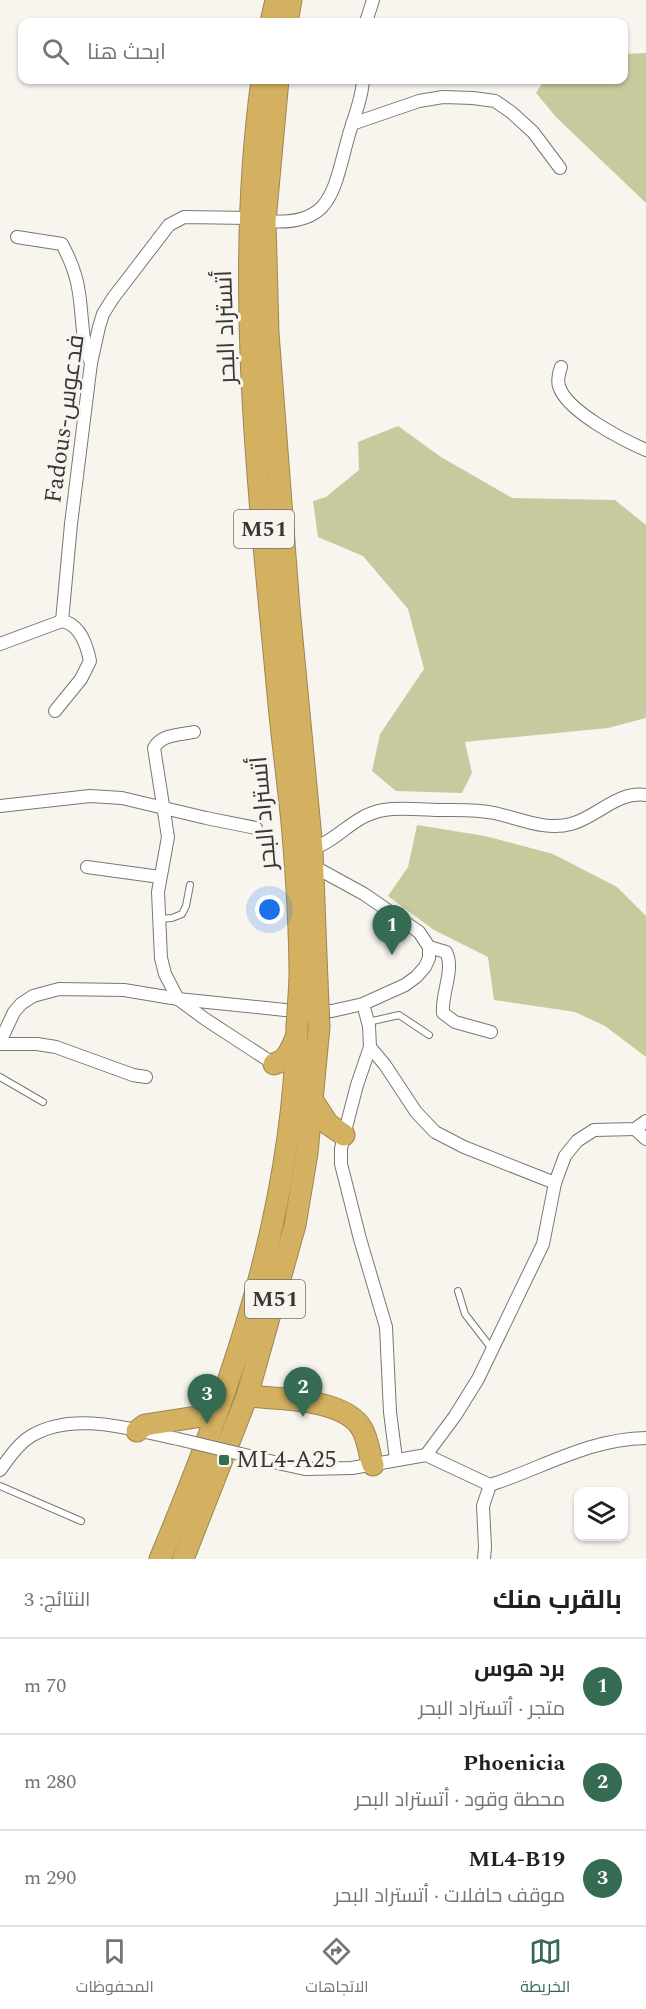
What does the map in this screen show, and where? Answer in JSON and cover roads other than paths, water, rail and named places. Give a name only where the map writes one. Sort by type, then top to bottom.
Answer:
[{"type":"highway","points":[[272,18],[276,0]]},
{"type":"highway","points":[[288,18],[291,0]]},
{"type":"highway","name":"أتستراد البحر","points":[[183,1559],[247,1396],[295,1225],[307,1153],[319,1027],[308,980],[298,914],[293,834],[278,696],[257,448],[250,336],[257,220],[256,125],[261,84]]},
{"type":"highway","name":"أتستراد البحر","points":[[160,1559],[205,1449],[258,1283],[273,1227],[295,1083],[297,1031],[308,980],[312,857],[257,220],[277,84]]},
{"type":"highway","points":[[274,1064],[284,1060],[288,1055],[297,1031]]},
{"type":"highway","points":[[274,1064],[285,1070],[295,1083]]},
{"type":"highway","points":[[313,1101],[328,1124],[344,1135]]},
{"type":"highway","points":[[307,1153],[317,1142],[344,1135]]},
{"type":"highway","points":[[247,1396],[316,1403],[337,1409],[350,1416],[363,1430],[373,1465]]},
{"type":"highway","points":[[137,1431],[145,1425],[208,1415],[220,1404]]},
{"type":"highway","points":[[190,1418],[200,1428],[205,1449]]},
{"type":"street","points":[[367,18],[373,0]]},
{"type":"street","name":"Fadous-فدعوس","points":[[62,621],[71,524],[92,363],[103,314],[169,225],[184,217],[299,221],[314,215],[326,204],[334,189],[362,84]]},
{"type":"street","points":[[352,124],[419,101],[443,97],[495,101],[533,132],[560,168]]},
{"type":"street","points":[[17,237],[62,244],[76,279],[83,342],[92,363]]},
{"type":"street","points":[[561,367],[558,377],[559,387],[567,399],[602,429],[646,450]]},
{"type":"street","points":[[0,644],[62,621],[73,624],[86,646],[90,661],[81,679],[55,711]]},
{"type":"street","points":[[194,732],[163,738],[154,748],[168,837],[158,892],[161,958],[165,974],[178,999],[274,1064]]},
{"type":"street","points":[[146,1077],[132,1075],[56,1047],[0,1043],[21,1004],[33,996],[59,989],[124,990],[178,999],[285,1010],[332,1011],[363,1004],[405,985],[416,977],[429,958],[429,947],[425,939],[408,923],[312,857],[351,823],[384,810],[465,809],[492,812],[533,823],[570,825],[589,817],[625,795],[646,795]]},
{"type":"street","points":[[0,806],[106,796],[256,828]]},
{"type":"street","points":[[87,867],[160,877]]},
{"type":"street","points":[[429,947],[446,952],[448,957],[449,964],[442,1003],[443,1013],[455,1022],[491,1032]]},
{"type":"street","points":[[363,1004],[368,1022],[370,1047],[357,1085],[341,1149],[345,1180],[386,1327],[390,1412],[396,1459]]},
{"type":"street","points":[[370,1047],[385,1065],[416,1112],[435,1132],[464,1148],[555,1183]]},
{"type":"street","points":[[426,1455],[455,1416],[478,1379],[543,1244],[555,1183],[565,1156],[577,1141],[594,1130],[635,1129],[646,1121]]},
{"type":"street","points":[[635,1129],[646,1139]]},
{"type":"street","points":[[0,1470],[19,1445],[31,1436],[47,1429],[79,1424],[178,1439],[305,1469],[325,1470],[373,1465],[426,1455],[490,1485],[549,1461],[600,1444],[646,1438]]},
{"type":"street","points":[[484,1559],[483,1506],[490,1485]]},
{"type":"lane","points":[[159,919],[182,914],[190,885]]},
{"type":"lane","points":[[368,1022],[399,1015],[429,1035]]},
{"type":"lane","points":[[0,1077],[43,1102]]},
{"type":"lane","points":[[458,1291],[465,1314],[492,1349]]},
{"type":"lane","points":[[0,1486],[81,1521]]},
{"type":"place","name":"برد هوس","points":[[392,955]]},
{"type":"place","name":"Phoenicia","points":[[303,1417]]},
{"type":"place","name":"ML4-B19","points":[[207,1424]]},
{"type":"place","name":"ML4-A25","points":[[224,1460]]}]
